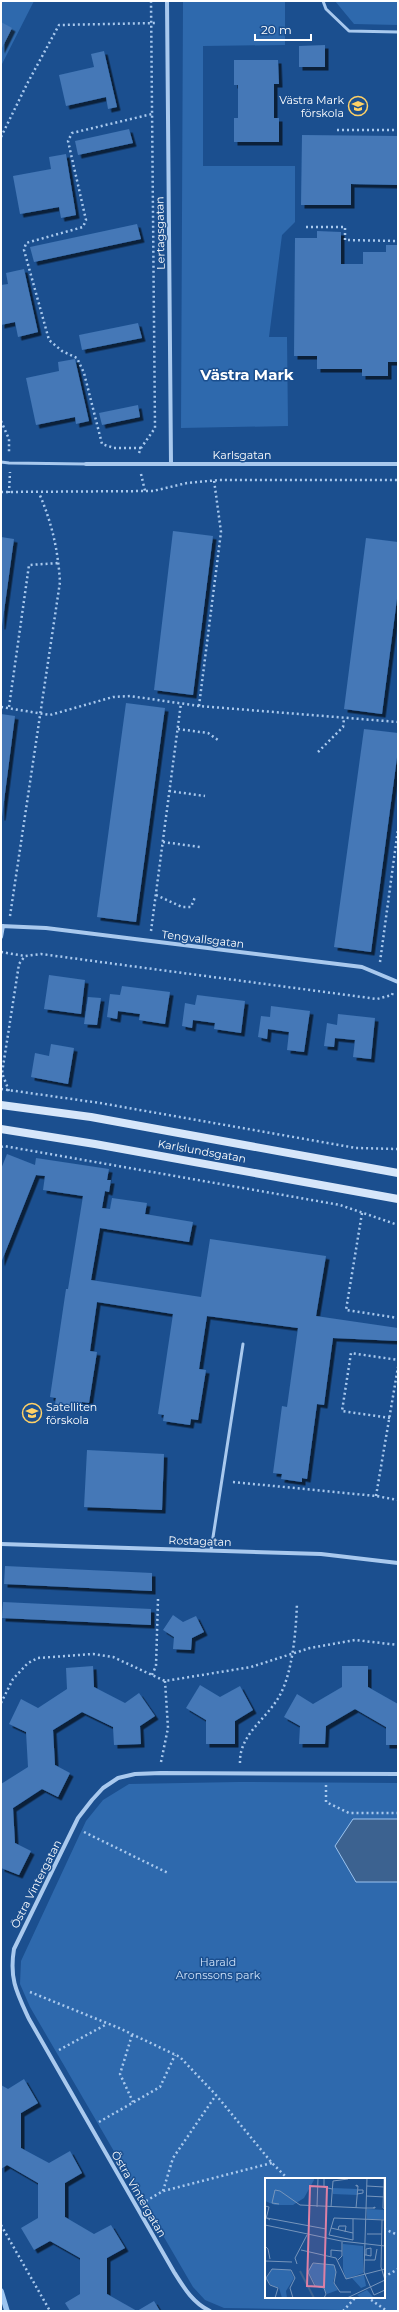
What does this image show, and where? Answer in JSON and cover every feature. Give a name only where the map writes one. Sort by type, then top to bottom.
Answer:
[{"type":"main road","name":"Karlslundsgatan","points":[[1,1104],[90,1117],[398,1173]]},
{"type":"main road","name":"Karlslundsgatan","points":[[5,1130],[197,1161],[398,1199]]},
{"type":"street","name":"Lertagsgatan","points":[[167,1],[171,464]]},
{"type":"street","name":"Karlsgatan","points":[[86,464],[398,464]]},
{"type":"street","name":"Tengvallsgatan","points":[[1,937],[2,926],[46,928],[362,968],[398,982]]},
{"type":"street","name":"Rostagatan","points":[[1,1544],[321,1554],[398,1563]]},
{"type":"street","name":"Östra Vintergatan","points":[[210,2311],[201,2306],[187,2292],[136,2207],[29,2020],[13,1984],[12,1965],[14,1950],[74,1828],[92,1800],[118,1778],[135,1774],[161,1773],[398,1774]]},
{"type":"lane","points":[[323,1],[326,9],[349,32],[398,32]]},
{"type":"lane","points":[[1,462],[86,464]]},
{"type":"lane","points":[[211,1550],[244,1344]]},
{"type":"path","points":[[139,455],[141,448],[155,428],[151,1]]},
{"type":"path","points":[[1,137],[27,84],[59,25],[168,23]]},
{"type":"path","points":[[141,448],[114,448],[102,444],[84,373],[76,358],[62,352],[49,340],[24,250],[26,243],[83,227],[86,220],[68,141],[72,133],[152,114]]},
{"type":"path","points":[[337,130],[398,130]]},
{"type":"path","points":[[306,227],[345,226],[345,240],[398,241]]},
{"type":"path","points":[[141,473],[146,491]]},
{"type":"path","points":[[199,706],[221,532],[214,480]]},
{"type":"path","points":[[1,492],[39,493],[146,491],[214,480],[398,480]]},
{"type":"path","points":[[10,916],[60,582],[59,563],[52,525],[39,493]]},
{"type":"path","points":[[9,707],[29,565],[59,563]]},
{"type":"path","points":[[1,707],[9,707],[40,715],[50,715],[113,697],[130,696],[199,706],[344,719],[398,722]]},
{"type":"path","points":[[150,941],[181,703]]},
{"type":"path","points":[[318,752],[343,727],[344,719]]},
{"type":"path","points":[[178,729],[208,733],[218,740]]},
{"type":"path","points":[[169,791],[205,796]]},
{"type":"path","points":[[379,975],[398,829]]},
{"type":"path","points":[[163,842],[200,847]]},
{"type":"path","points":[[156,895],[182,907],[192,907],[195,897]]},
{"type":"path","points":[[1,952],[25,956],[40,954],[377,999],[392,995],[395,989]]},
{"type":"path","points":[[12,1106],[12,1099],[2,1073],[19,964],[25,956]]},
{"type":"path","points":[[1,1089],[100,1102],[356,1148],[398,1149]]},
{"type":"path","points":[[5,1130],[6,1146]]},
{"type":"path","points":[[1,1147],[6,1146],[340,1205],[398,1225]]},
{"type":"path","points":[[362,1213],[346,1310],[398,1318]]},
{"type":"path","points":[[390,1418],[342,1412],[351,1353],[398,1360]]},
{"type":"path","points":[[376,1496],[398,1367]]},
{"type":"path","points":[[222,1481],[376,1496],[398,1500]]},
{"type":"path","points":[[152,1676],[156,1666],[158,1599]]},
{"type":"path","points":[[240,1774],[242,1748],[247,1736],[281,1694],[296,1631],[297,1603]]},
{"type":"path","points":[[1,1703],[2,1698],[13,1679],[28,1663],[38,1658],[94,1654],[113,1657],[165,1681],[251,1667],[310,1648],[356,1640],[398,1645]]},
{"type":"path","points":[[161,1773],[168,1728],[165,1681]]},
{"type":"path","points":[[325,1773],[326,1802],[349,1813],[398,1813]]},
{"type":"path","points":[[74,1828],[168,1873]]},
{"type":"path","points":[[16,1990],[25,1990],[108,2024],[175,2055],[188,2063],[272,2163],[287,2178]]},
{"type":"path","points":[[50,2055],[108,2024]]},
{"type":"path","points":[[132,2035],[120,2074],[133,2102]]},
{"type":"path","points":[[91,2126],[160,2087],[175,2055]]},
{"type":"path","points":[[163,2191],[173,2158],[216,2095]]},
{"type":"path","points":[[136,2207],[163,2191],[272,2163]]},
{"type":"path","points":[[1,2225],[50,2311]]},
{"type":"path","points":[[385,2229],[398,2235]]},
{"type":"path","points":[[385,2276],[398,2269]]},
{"type":"path","points":[[343,2311],[355,2298]]},
{"type":"path","points":[[369,2298],[387,2311]]},
{"type":"green space","points":[[1,1],[34,1],[1,66]]},
{"type":"green space","points":[[183,1],[285,1],[285,45],[203,46],[203,166],[295,166],[295,222],[282,235],[269,337],[287,337],[288,426],[181,428]]},
{"type":"green space","points":[[335,1],[398,1],[398,25],[354,24]]},
{"type":"green space","name":"Harald Aronssons park","points":[[238,1782],[398,1783],[398,2311],[224,2308],[205,2300],[193,2287],[30,2007],[20,1984],[21,1961],[86,1821],[103,1800],[129,1784]]},
{"type":"shaded area","points":[[353,1819],[398,1819],[398,1882],[356,1882],[335,1846]]},
{"type":"building","points":[[1,22],[12,28],[1,50]]},
{"type":"building","points":[[325,45],[325,67],[299,67],[299,46]]},
{"type":"building","points":[[104,51],[117,107],[108,109],[106,97],[66,106],[59,75],[94,67],[91,54]]},
{"type":"building","points":[[234,60],[278,60],[279,84],[274,84],[274,118],[279,118],[279,142],[234,142],[234,118],[238,118],[238,85],[234,85]]},
{"type":"building","points":[[129,129],[133,143],[78,155],[75,141]]},
{"type":"building","points":[[302,135],[398,136],[398,185],[351,184],[351,205],[301,205]]},
{"type":"building","points":[[66,154],[76,215],[61,218],[59,207],[20,214],[13,176],[51,169],[49,157]]},
{"type":"building","points":[[137,224],[141,239],[34,262],[30,247]]},
{"type":"building","points":[[317,231],[341,232],[341,264],[363,264],[363,252],[386,252],[386,245],[398,245],[398,362],[388,362],[388,376],[362,376],[362,369],[317,369],[317,356],[294,356],[295,238],[317,238]]},
{"type":"building","points":[[24,269],[38,332],[18,337],[15,322],[1,325],[1,285],[8,284],[6,273]]},
{"type":"building","points":[[138,323],[142,338],[82,350],[79,335]]},
{"type":"building","points":[[75,359],[89,421],[76,424],[75,417],[36,425],[26,378],[59,371],[58,362]]},
{"type":"building","points":[[138,405],[140,417],[102,425],[99,413]]},
{"type":"building","points":[[173,531],[213,536],[193,695],[154,690]]},
{"type":"building","points":[[1,537],[14,539],[2,626],[1,626]]},
{"type":"building","points":[[366,538],[398,542],[398,591],[382,714],[344,709]]},
{"type":"building","points":[[126,703],[165,708],[136,922],[97,917]]},
{"type":"building","points":[[1,714],[15,716],[2,817],[1,817]]},
{"type":"building","points":[[364,729],[398,733],[398,750],[371,952],[334,947]]},
{"type":"building","points":[[49,975],[85,980],[81,1014],[44,1009]]},
{"type":"building","points":[[122,986],[170,992],[165,1024],[139,1020],[140,1014],[118,1011],[117,1019],[107,1017],[110,994],[120,995]]},
{"type":"building","points":[[197,995],[245,1001],[241,1033],[214,1029],[215,1023],[193,1020],[192,1028],[182,1026],[185,1003],[195,1005]]},
{"type":"building","points":[[88,997],[101,998],[97,1025],[84,1024]]},
{"type":"building","points":[[271,1006],[310,1011],[304,1052],[287,1050],[289,1032],[268,1029],[267,1039],[258,1037],[261,1016],[270,1017]]},
{"type":"building","points":[[338,1014],[375,1018],[371,1059],[353,1057],[355,1040],[335,1038],[334,1047],[324,1046],[327,1023],[337,1025]]},
{"type":"building","points":[[51,1044],[74,1048],[68,1084],[31,1077],[35,1053],[49,1056]]},
{"type":"building","points":[[7,1154],[35,1165],[36,1158],[109,1169],[107,1180],[111,1180],[109,1192],[105,1191],[102,1208],[110,1209],[112,1198],[147,1203],[145,1214],[193,1222],[189,1242],[100,1228],[91,1280],[201,1297],[210,1239],[326,1256],[316,1316],[398,1328],[398,1341],[333,1338],[324,1405],[317,1404],[307,1479],[302,1478],[302,1482],[281,1479],[282,1474],[273,1473],[282,1406],[287,1407],[298,1328],[207,1316],[199,1369],[206,1370],[198,1420],[191,1419],[190,1425],[163,1421],[164,1415],[158,1414],[173,1314],[97,1302],[90,1351],[97,1352],[89,1403],[82,1402],[81,1408],[55,1404],[56,1398],[50,1397],[66,1289],[68,1289],[83,1196],[43,1190],[45,1176],[36,1175],[1,1263],[1,1169]]},
{"type":"building","points":[[87,1450],[164,1454],[162,1510],[84,1507]]},
{"type":"building","points":[[5,1566],[152,1573],[152,1591],[4,1584]]},
{"type":"building","points":[[3,1602],[151,1609],[151,1625],[2,1618]]},
{"type":"building","points":[[173,1615],[183,1622],[196,1616],[204,1632],[192,1638],[191,1650],[173,1649],[174,1637],[163,1630]]},
{"type":"building","points":[[93,1666],[94,1687],[125,1703],[139,1693],[155,1716],[140,1726],[141,1744],[114,1745],[113,1727],[82,1712],[53,1730],[55,1765],[70,1773],[58,1797],[42,1789],[13,1808],[15,1843],[31,1851],[19,1875],[1,1868],[1,1784],[28,1767],[26,1732],[9,1724],[21,1699],[38,1708],[67,1689],[66,1668]]},
{"type":"building","points":[[342,1666],[368,1666],[368,1687],[398,1704],[398,1745],[386,1745],[386,1727],[355,1709],[326,1726],[325,1744],[299,1744],[300,1726],[284,1717],[297,1694],[313,1704],[342,1687]]},
{"type":"building","points":[[200,1685],[220,1697],[240,1686],[253,1710],[235,1721],[235,1744],[206,1744],[206,1720],[186,1708]]},
{"type":"building","points":[[24,2079],[38,2103],[21,2113],[21,2148],[49,2163],[70,2151],[82,2173],[65,2183],[65,2217],[94,2234],[111,2225],[125,2248],[107,2258],[107,2294],[137,2311],[70,2311],[65,2303],[80,2294],[80,2258],[50,2241],[34,2250],[21,2228],[38,2218],[38,2183],[7,2165],[1,2169],[1,2085],[8,2089]]},
{"type":"building","points":[[154,2301],[160,2311],[137,2311]]},
{"type":"waterway","points":[[1,2291],[7,2311]]},
{"type":"place","name":"Västra Mark förskola","points":[[358,106]]},
{"type":"place","name":"Satelliten förskola","points":[[32,1413]]},
{"type":"district","name":"Västra Mark","points":[[247,375]]}]
